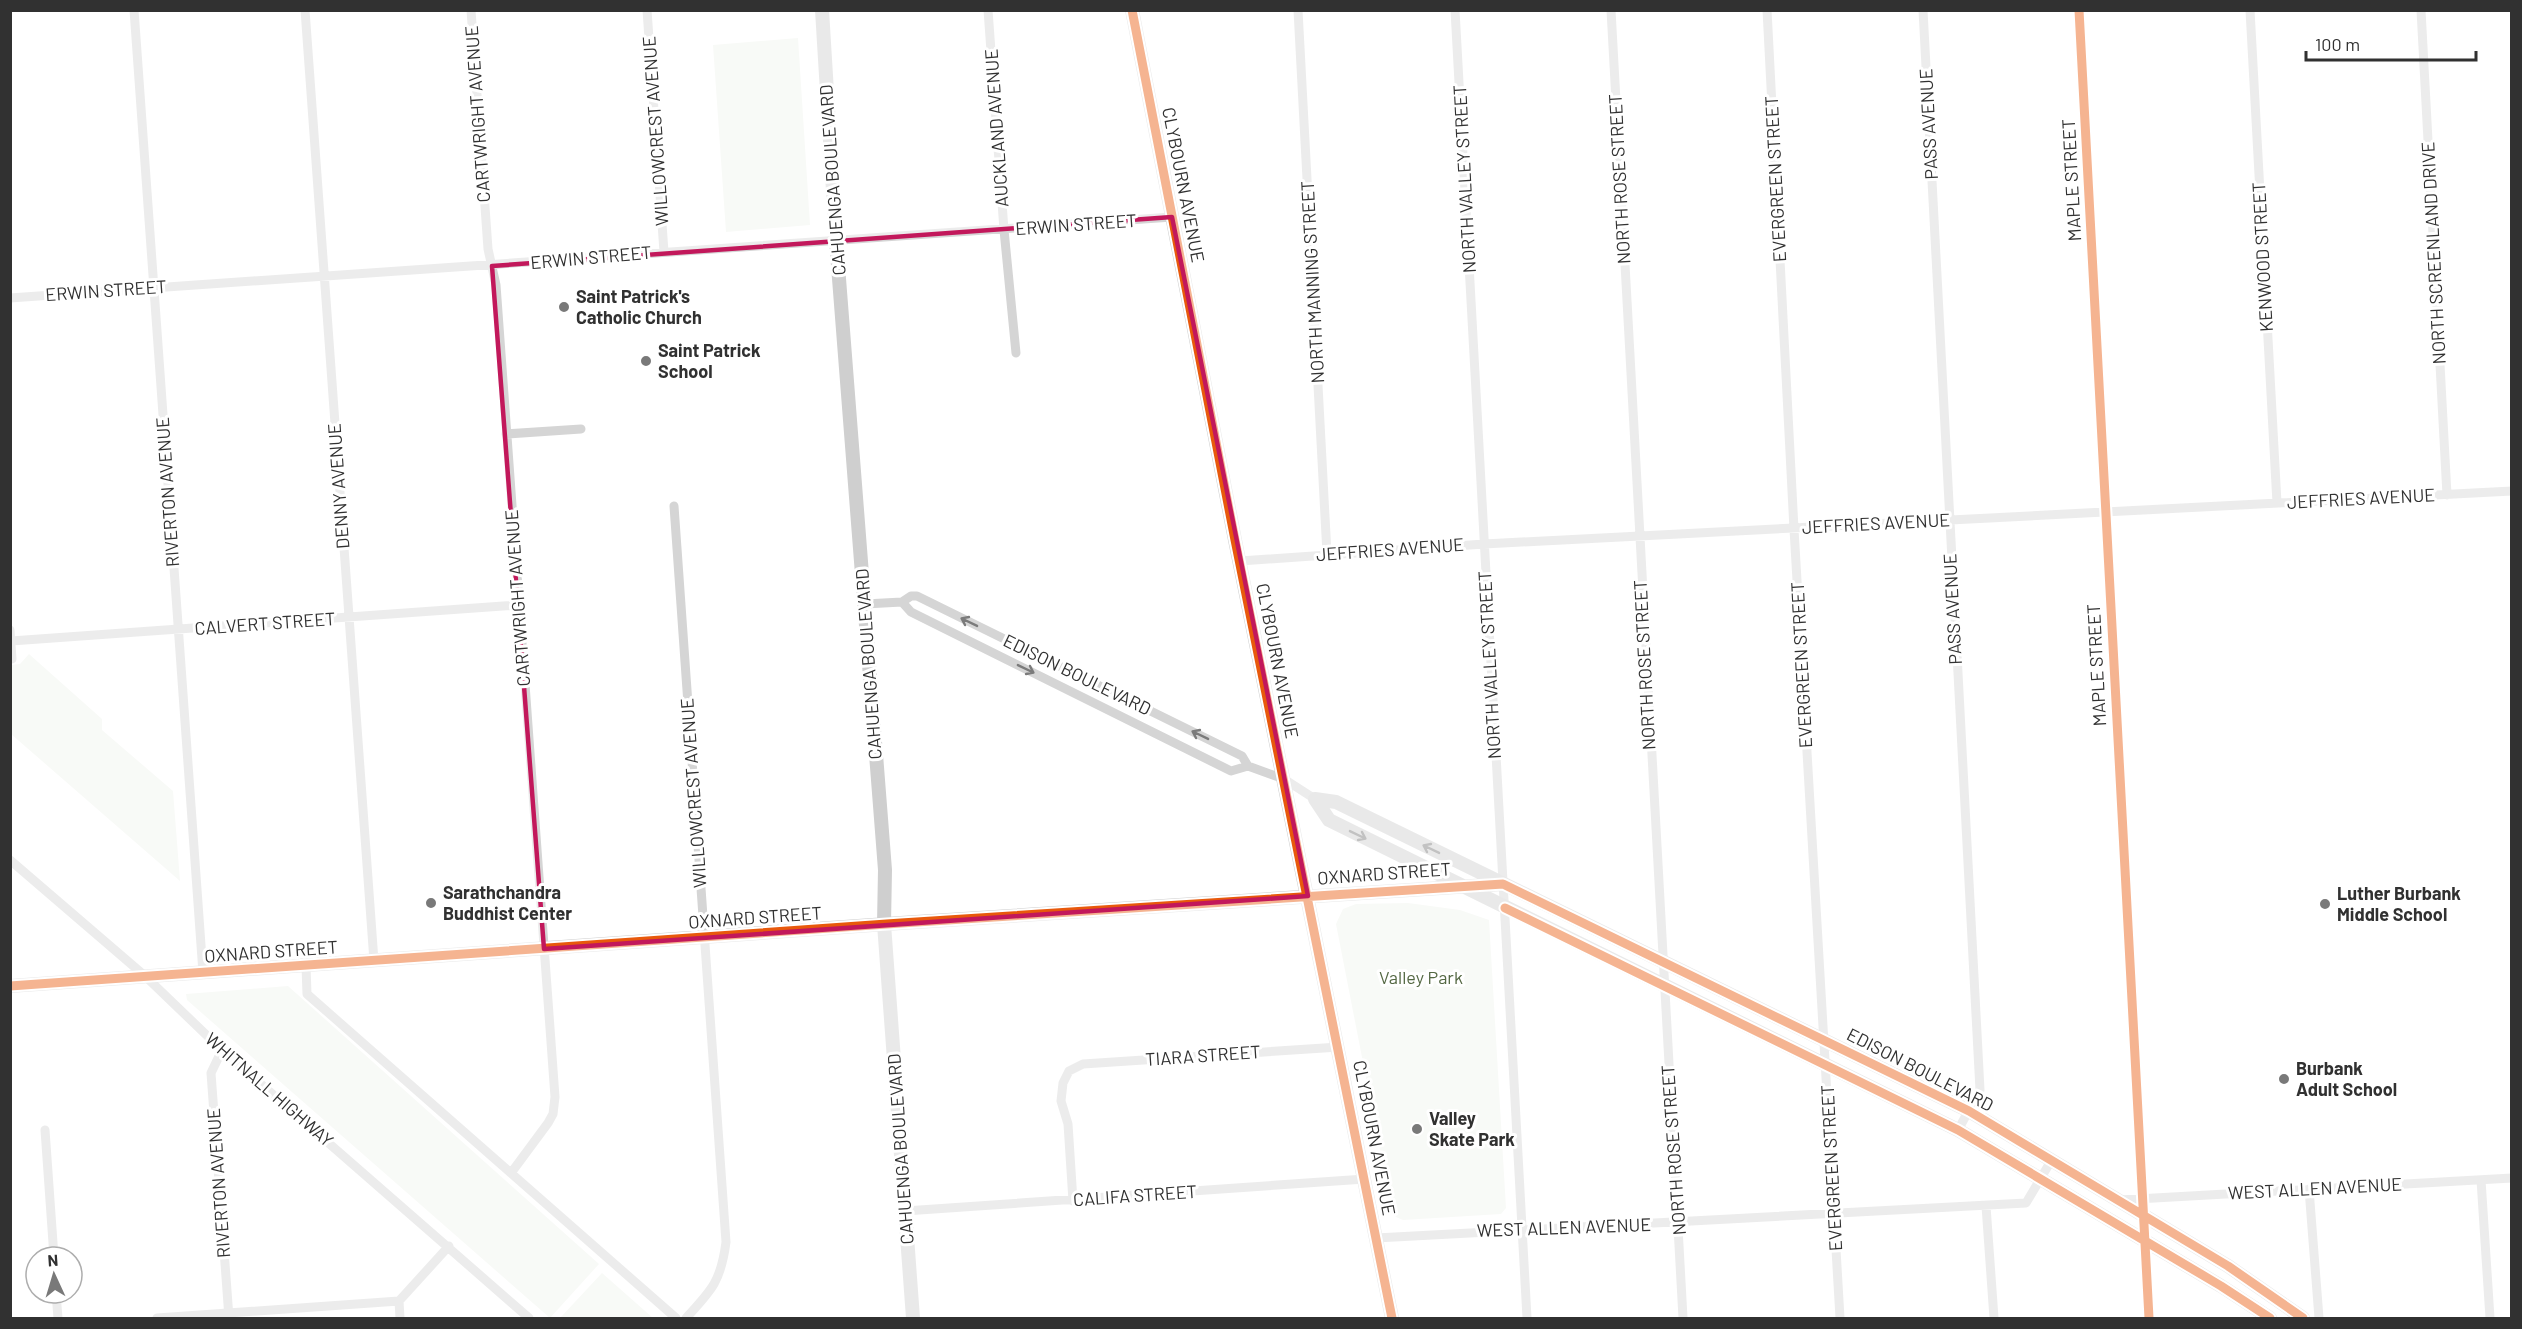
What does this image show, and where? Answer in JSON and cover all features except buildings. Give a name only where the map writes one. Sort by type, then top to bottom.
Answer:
[{"type":"main road","name":"CAHUENGA BOULEVARD","points":[[822,10],[836,240],[885,870],[884,924],[912,1318]]},
{"type":"main road","name":"CLYBOURN AVENUE","points":[[1132,10],[1392,1318]]},
{"type":"main road","name":"EDISON BOULEVARD","points":[[1315,799],[1336,802],[1969,1111],[2264,1290],[2303,1318]]},
{"type":"main road","name":"EDISON BOULEVARD","points":[[1315,799],[1329,820],[1958,1130],[2270,1318]]},
{"type":"main road","name":"OXNARD STREET","points":[[10,986],[374,962],[884,924],[1503,884]]},
{"type":"street","name":"RIVERTON AVENUE","points":[[134,10],[203,973]]},
{"type":"street","name":"DENNY AVENUE","points":[[305,10],[374,962]]},
{"type":"street","name":"CARTWRIGHT AVENUE","points":[[471,10],[488,249],[492,266],[506,434],[555,1097],[553,1114],[548,1124],[511,1173]]},
{"type":"street","name":"WILLOWCREST AVENUE","points":[[647,10],[664,252]]},
{"type":"street","name":"AUCKLAND AVENUE","points":[[988,10],[1004,230],[1016,353]]},
{"type":"street","name":"NORTH MANNING STREET","points":[[1298,10],[1328,554]]},
{"type":"street","name":"NORTH VALLEY STREET","points":[[1455,10],[1527,1318]]},
{"type":"street","name":"NORTH ROSE STREET","points":[[1611,10],[1638,536],[1683,1318]]},
{"type":"street","name":"EVERGREEN STREET","points":[[1767,10],[1794,529],[1840,1318]]},
{"type":"street","name":"PASS AVENUE","points":[[1923,10],[1948,520],[1980,1090],[1958,1130]]},
{"type":"street","name":"MAPLE STREET","points":[[2079,10],[2149,1318]]},
{"type":"street","name":"KENWOOD STREET","points":[[2250,10],[2277,503]]},
{"type":"street","name":"NORTH SCREENLAND DRIVE","points":[[2421,10],[2447,495]]},
{"type":"street","name":"ERWIN STREET","points":[[10,298],[1172,217]]},
{"type":"street","points":[[506,434],[581,429]]},
{"type":"street","name":"JEFFRIES AVENUE","points":[[1240,561],[1484,544],[2511,491]]},
{"type":"street","name":"WILLOWCREST AVENUE","points":[[674,506],[726,1242],[723,1266],[714,1288],[686,1318]]},
{"type":"street","name":"EDISON BOULEVARD","points":[[865,604],[902,602],[911,596],[917,596],[1242,756],[1248,766]]},
{"type":"street","name":"EDISON BOULEVARD","points":[[902,602],[910,612],[1231,771],[1248,766],[1284,779],[1315,799]]},
{"type":"street","name":"CALVERT STREET","points":[[11,641],[518,605]]},
{"type":"street","points":[[10,630],[12,659]]},
{"type":"street","name":"WHITNALL HIGHWAY","points":[[10,860],[145,976],[222,1050],[529,1318]]},
{"type":"street","points":[[306,966],[307,994],[675,1318]]},
{"type":"street","name":"TIARA STREET","points":[[1073,1201],[1068,1124],[1061,1101],[1063,1083],[1068,1071],[1083,1064],[1339,1047]]},
{"type":"street","name":"RIVERTON AVENUE","points":[[222,1050],[211,1073],[229,1316]]},
{"type":"street","points":[[45,1130],[53,1245]]},
{"type":"street","name":"WEST ALLEN AVENUE","points":[[1376,1238],[2026,1203],[2051,1161]]},
{"type":"street","name":"WEST ALLEN AVENUE","points":[[2118,1200],[2511,1178]]},
{"type":"street","name":"CALIFA STREET","points":[[905,1211],[1365,1179]]},
{"type":"street","points":[[2481,1180],[2490,1318]]},
{"type":"street","points":[[2309,1189],[2319,1318]]},
{"type":"street","points":[[1986,1206],[1994,1318]]},
{"type":"street","points":[[157,1318],[229,1316],[399,1301],[449,1246]]},
{"type":"street","points":[[399,1301],[400,1318]]},
{"type":"highlighted area","points":[[1172,217],[1308,896],[544,949],[492,266]]},
{"type":"green space","points":[[798,38],[810,225],[726,232],[713,45]]},
{"type":"green space","points":[[29,654],[102,719],[102,730],[173,791],[180,881],[11,734],[11,665],[20,664]]},
{"type":"green space","name":"Valley Park","points":[[1408,903],[1460,910],[1489,920],[1506,1208],[1501,1214],[1403,1220],[1396,1217],[1392,1211],[1336,924],[1343,909],[1356,904]]},
{"type":"green space","points":[[288,986],[599,1264],[550,1318],[187,1000],[186,994]]},
{"type":"green space","points":[[602,1273],[653,1318],[560,1318]]},
{"type":"cycle path","points":[[1132,10],[1235,540],[1392,1318]]},
{"type":"cycle path","points":[[2079,10],[2149,1318]]},
{"type":"cycle path","points":[[10,986],[901,923],[1503,884],[1969,1111],[2228,1266],[2303,1318]]},
{"type":"cycle path","points":[[1505,908],[1958,1130],[2221,1286],[2270,1318]]},
{"type":"place","name":"Saint Patrick's Catholic Church","points":[[564,307]]},
{"type":"place","name":"Saint Patrick School","points":[[646,361]]},
{"type":"place","name":"Sarathchandra Buddhist Center","points":[[431,903]]},
{"type":"place","name":"Luther Burbank Middle School","points":[[2325,904]]},
{"type":"place","name":"Burbank Adult School","points":[[2284,1079]]},
{"type":"place","name":"Valley Skate Park","points":[[1417,1129]]}]
